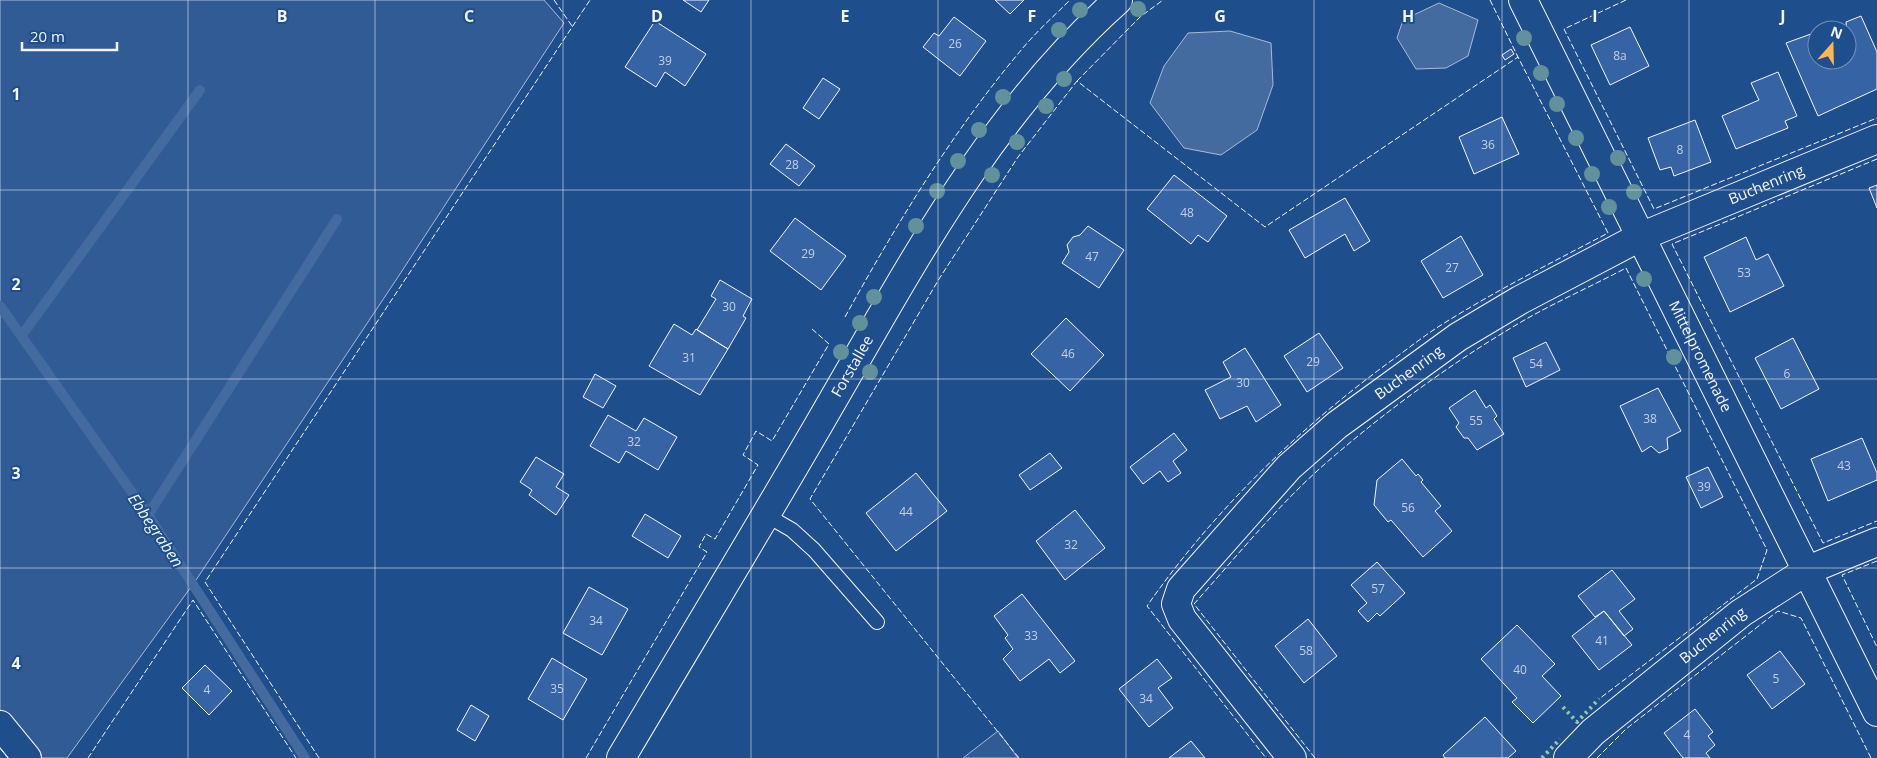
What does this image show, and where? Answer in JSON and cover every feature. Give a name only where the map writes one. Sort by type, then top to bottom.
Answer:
[{"type":"street","name":"Forstallee","points":[[621,758],[940,217],[1013,112],[1089,25],[1118,0]]},
{"type":"street","name":"Mittelpromenade","points":[[1523,0],[1877,712]]},
{"type":"street","name":"Buchenring","points":[[1292,758],[1182,619],[1176,604],[1181,589],[1289,467],[1337,425],[1458,337],[1520,300],[1640,237],[1877,139]]},
{"type":"street","name":"Buchenring","points":[[1568,758],[1593,732],[1741,613],[1808,570],[1877,542]]},
{"type":"street","points":[[0,725],[27,758]]},
{"type":"lane","points":[[766,515],[792,530],[814,550],[877,622]]},
{"type":"shaded area","points":[[0,0],[544,0],[564,23],[398,277],[196,580],[67,758],[38,758],[0,710]]},
{"type":"shaded area","points":[[1439,3],[1478,20],[1468,56],[1446,68],[1416,69],[1397,38],[1403,20]]},
{"type":"shaded area","points":[[1230,31],[1271,43],[1273,85],[1257,130],[1221,155],[1184,148],[1150,103],[1164,66],[1188,33]]},
{"type":"shaded area","points":[[998,731],[1018,758],[963,758]]},
{"type":"building","points":[[683,0],[709,0],[701,12]]},
{"type":"building","points":[[995,0],[1024,0],[1010,14]]},
{"type":"building","points":[[1861,16],[1877,52],[1877,89],[1818,116],[1786,43],[1807,35],[1807,70],[1857,70],[1857,20],[1851,20]]},
{"type":"building","points":[[954,17],[986,41],[960,76],[923,47],[934,33],[939,36]]},
{"type":"building","points":[[655,21],[706,54],[685,86],[665,72],[656,87],[625,67]]},
{"type":"building","points":[[1630,27],[1649,66],[1610,85],[1591,45]]},
{"type":"building","points":[[1511,49],[1514,54],[1505,60],[1502,55]]},
{"type":"building","points":[[1778,72],[1797,116],[1785,121],[1788,128],[1736,149],[1722,116],[1759,100],[1751,83]]},
{"type":"building","points":[[823,78],[840,89],[819,119],[803,108]]},
{"type":"building","points":[[1502,117],[1519,154],[1474,174],[1459,137]]},
{"type":"building","points":[[1695,120],[1711,162],[1674,176],[1671,167],[1660,170],[1648,138]]},
{"type":"building","points":[[786,144],[815,166],[799,186],[770,164]]},
{"type":"building","points":[[1174,175],[1227,216],[1208,242],[1198,235],[1191,244],[1147,209]]},
{"type":"building","points":[[1877,185],[1877,208],[1869,188]]},
{"type":"building","points":[[1345,198],[1370,241],[1354,251],[1345,234],[1305,258],[1289,230]]},
{"type":"building","points":[[795,218],[846,256],[821,290],[770,251]]},
{"type":"building","points":[[1088,226],[1124,250],[1099,288],[1062,263],[1069,252],[1067,245],[1073,237],[1080,235]]},
{"type":"building","points":[[1461,236],[1483,275],[1443,298],[1421,261]]},
{"type":"building","points":[[1746,237],[1756,260],[1768,254],[1784,286],[1730,312],[1704,257]]},
{"type":"building","points":[[720,280],[752,299],[743,316],[746,318],[728,349],[697,330],[716,299],[711,296]]},
{"type":"building","points":[[1066,318],[1104,355],[1070,391],[1031,354]]},
{"type":"building","points":[[674,324],[692,335],[696,329],[728,349],[700,395],[649,366]]},
{"type":"building","points":[[1319,333],[1343,368],[1307,392],[1284,356]]},
{"type":"building","points":[[1793,338],[1819,389],[1781,409],[1755,358]]},
{"type":"building","points":[[1546,342],[1560,370],[1526,387],[1513,358]]},
{"type":"building","points":[[1245,348],[1281,405],[1256,422],[1247,406],[1220,419],[1205,390],[1231,377],[1223,362]]},
{"type":"building","points":[[595,374],[616,386],[603,408],[583,397]]},
{"type":"building","points":[[1658,388],[1681,431],[1667,438],[1668,449],[1659,453],[1651,446],[1642,452],[1620,406]]},
{"type":"building","points":[[1475,390],[1486,408],[1490,405],[1497,416],[1494,419],[1504,434],[1477,450],[1468,438],[1464,438],[1456,427],[1459,423],[1449,408]]},
{"type":"building","points":[[608,415],[636,431],[644,418],[677,437],[658,470],[626,451],[619,463],[590,446]]},
{"type":"building","points":[[1174,433],[1187,450],[1173,461],[1181,473],[1168,482],[1160,471],[1143,484],[1130,467]]},
{"type":"building","points":[[1862,438],[1877,473],[1877,480],[1828,501],[1811,459]]},
{"type":"building","points":[[1050,453],[1062,468],[1030,490],[1019,475]]},
{"type":"building","points":[[536,457],[564,474],[556,487],[569,495],[556,515],[529,495],[532,490],[520,482]]},
{"type":"building","points":[[1402,459],[1416,476],[1418,474],[1423,480],[1421,482],[1441,506],[1435,511],[1452,531],[1423,557],[1391,520],[1388,522],[1374,505],[1377,480]]},
{"type":"building","points":[[1708,467],[1723,497],[1701,508],[1686,477]]},
{"type":"building","points":[[916,473],[947,511],[896,551],[866,513]]},
{"type":"building","points":[[1075,510],[1105,548],[1065,580],[1036,541]]},
{"type":"building","points":[[645,514],[681,536],[668,558],[632,536]]},
{"type":"building","points":[[1377,562],[1405,593],[1380,616],[1377,613],[1368,622],[1358,611],[1367,603],[1351,585]]},
{"type":"building","points":[[1612,570],[1635,599],[1619,611],[1633,629],[1624,636],[1604,611],[1595,617],[1578,596]]},
{"type":"building","points":[[589,587],[628,609],[602,655],[563,633]]},
{"type":"building","points":[[1022,594],[1075,661],[1060,673],[1049,659],[1020,681],[1003,659],[1013,649],[1005,638],[1008,635],[994,616]]},
{"type":"building","points":[[1604,611],[1632,645],[1599,670],[1572,636]]},
{"type":"building","points":[[1308,619],[1337,656],[1304,683],[1275,646]]},
{"type":"building","points":[[1517,625],[1555,664],[1542,676],[1561,696],[1533,723],[1512,702],[1517,698],[1481,659]]},
{"type":"building","points":[[1780,651],[1805,684],[1772,709],[1747,675]]},
{"type":"building","points":[[552,658],[587,679],[563,720],[528,699]]},
{"type":"building","points":[[1157,659],[1172,678],[1158,688],[1173,708],[1149,727],[1119,689]]},
{"type":"building","points":[[205,665],[232,691],[209,715],[182,688]]},
{"type":"building","points":[[471,705],[489,716],[475,741],[457,730]]},
{"type":"building","points":[[1695,709],[1713,732],[1708,736],[1715,745],[1706,753],[1710,758],[1683,758],[1664,733]]},
{"type":"building","points":[[1485,717],[1516,751],[1508,758],[1445,758],[1443,755]]},
{"type":"building","points":[[1191,741],[1205,758],[1169,758]]},
{"type":"waterway","points":[[22,335],[200,90]]},
{"type":"waterway","points":[[148,515],[337,219]]},
{"type":"waterway","name":"Ebbegraben","points":[[0,306],[148,515],[305,758]]},
{"type":"hedge","points":[[1563,707],[1577,722],[1599,699]]},
{"type":"hedge","points":[[1542,758],[1560,739]]},
{"type":"fence","points":[[554,0],[572,26]]},
{"type":"fence","points":[[319,758],[205,582],[590,0]]},
{"type":"fence","points":[[845,317],[885,247],[949,145],[1028,42],[1070,0]]},
{"type":"fence","points":[[1077,81],[1140,17],[1163,0]]},
{"type":"fence","points":[[1490,0],[1518,57]]},
{"type":"fence","points":[[1626,0],[1564,29],[1654,209],[1877,118]]},
{"type":"fence","points":[[1019,758],[810,499],[939,279],[1018,157],[1077,81],[1265,227],[1518,57],[1608,233],[1522,278],[1459,314],[1427,334],[1360,384],[1293,441],[1230,503],[1201,536],[1147,606],[1266,758]]},
{"type":"fence","points":[[1877,159],[1672,244],[1823,543],[1877,521]]},
{"type":"fence","points":[[1315,758],[1194,604],[1291,496],[1326,463],[1374,423],[1449,368],[1501,334],[1540,311],[1626,268],[1767,550],[1757,579],[1599,699]]},
{"type":"fence","points":[[586,758],[707,552],[699,547],[706,534],[715,539],[758,465],[743,455],[756,431],[772,441],[829,344],[812,329]]},
{"type":"fence","points":[[1877,561],[1842,575],[1877,647]]},
{"type":"fence","points":[[88,758],[193,600],[296,758]]},
{"type":"fence","points":[[1597,758],[1626,729],[1778,611],[1801,618],[1871,758]]},
{"type":"fence","points":[[0,748],[8,758]]}]
